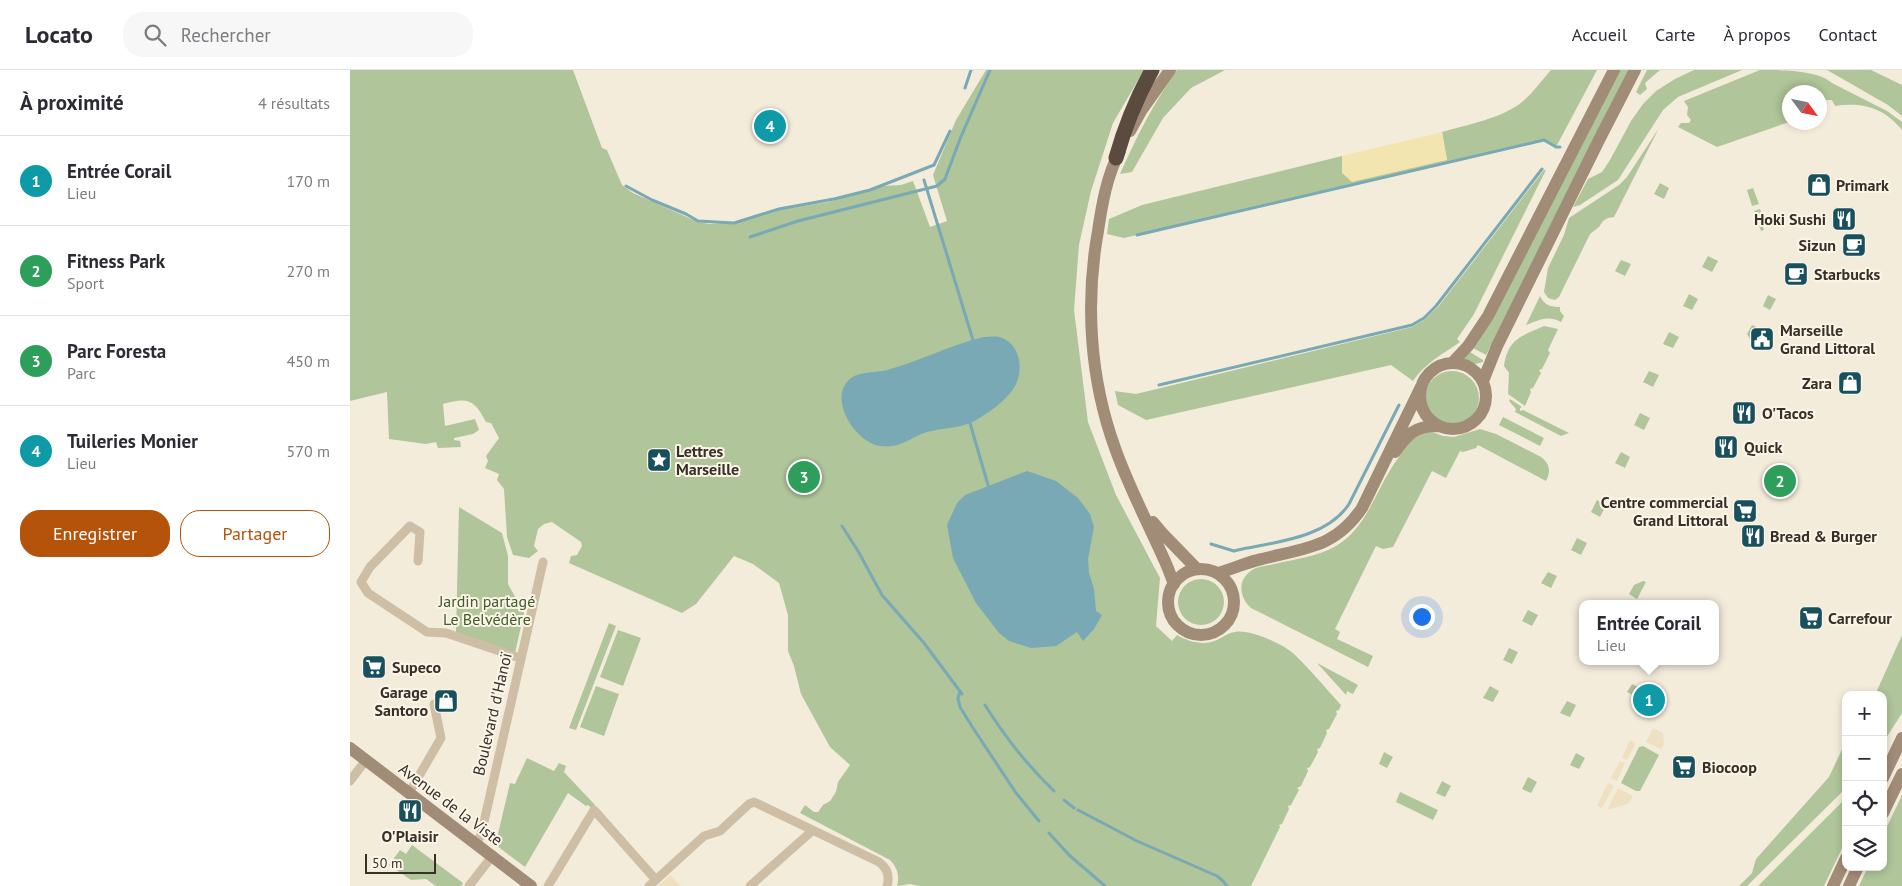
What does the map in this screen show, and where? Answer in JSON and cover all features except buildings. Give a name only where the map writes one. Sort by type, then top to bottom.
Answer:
[{"type":"highway","points":[[1116,158],[1124,126],[1136,98],[1152,70]]},
{"type":"street","points":[[1164,70],[1116,158],[1101,213],[1093,256],[1091,300],[1092,333],[1098,389],[1107,423],[1128,480],[1174,584]]},
{"type":"street","points":[[1141,111],[1170,70]]},
{"type":"street","points":[[1453,362],[1471,341],[1488,316],[1614,70]]},
{"type":"street","points":[[1483,381],[1497,346],[1598,140],[1635,70]]},
{"type":"street","points":[[1218,573],[1252,561],[1326,542],[1338,534],[1356,517],[1378,476],[1421,387],[1426,377],[1433,369],[1442,364],[1453,362],[1465,364],[1476,371],[1483,381],[1487,397],[1483,412],[1478,419],[1459,429],[1448,429],[1438,426],[1429,419],[1423,409],[1420,398],[1421,387]]},
{"type":"street","points":[[1378,476],[1407,436],[1415,429],[1438,426]]},
{"type":"street","points":[[1140,505],[1162,534],[1197,569]]},
{"type":"street","points":[[418,561],[420,532],[410,526],[370,567],[361,582],[368,593],[427,632],[446,633],[520,658]]},
{"type":"street","name":"Boulevard d'Hanoï","points":[[476,843],[481,835],[543,562]]},
{"type":"street","points":[[1233,591],[1224,578],[1211,570],[1197,569],[1188,572],[1174,584],[1168,601],[1173,621],[1186,632],[1194,635],[1212,634],[1227,623],[1234,611],[1233,591],[1242,566]]},
{"type":"street","points":[[409,793],[441,738],[434,704]]},
{"type":"street","points":[[1887,770],[1902,738]]},
{"type":"street","name":"Avenue de la Viste","points":[[350,748],[493,855],[520,882],[532,886]]},
{"type":"street","points":[[350,781],[366,760]]},
{"type":"street","points":[[1887,805],[1902,774]]},
{"type":"street","points":[[548,886],[594,810],[652,883],[704,836],[720,830],[749,804],[754,802],[879,862],[887,870],[888,882]]},
{"type":"street","points":[[750,886],[812,831]]},
{"type":"street","points":[[469,886],[493,855]]},
{"type":"street","points":[[1833,886],[1842,867]]},
{"type":"street","points":[[1849,886],[1856,871]]},
{"type":"green space","points":[[350,70],[573,70],[602,148],[607,150],[622,185],[633,193],[698,222],[710,224],[738,222],[779,210],[828,202],[884,186],[901,185],[913,181],[930,227],[947,221],[933,175],[956,120],[986,70],[1144,70],[1113,123],[1091,191],[1079,245],[1074,310],[1088,422],[1116,495],[1160,578],[1156,626],[1172,641],[1177,635],[1186,640],[1207,643],[1235,632],[1249,633],[1266,638],[1294,654],[1341,705],[1339,710],[1336,711],[1337,714],[1329,729],[1326,730],[1327,733],[1320,748],[1317,749],[1318,752],[1310,767],[1307,768],[1308,771],[1301,786],[1297,788],[1299,790],[1291,805],[1288,806],[1289,809],[1282,824],[1279,825],[1280,827],[1251,886],[919,886],[910,884],[897,886],[897,872],[890,860],[800,813],[805,805],[814,812],[818,812],[823,805],[830,801],[836,792],[838,782],[850,765],[830,747],[801,694],[788,651],[788,615],[779,583],[753,564],[734,556],[696,604],[682,613],[569,563],[571,556],[577,555],[582,546],[581,542],[552,522],[544,524],[538,529],[534,546],[538,551],[529,558],[513,555],[507,537],[504,489],[497,480],[499,474],[485,468],[488,461],[486,456],[499,438],[491,423],[486,422],[474,404],[459,401],[443,404],[445,426],[475,419],[479,430],[473,434],[454,438],[454,440],[460,441],[461,447],[438,448],[436,442],[426,444],[389,439],[387,392],[350,401]]},
{"type":"green space","points":[[1177,70],[1225,70],[1191,88],[1163,118],[1132,172],[1120,174],[1146,120]]},
{"type":"green space","points":[[1551,70],[1597,70],[1556,147],[1543,140],[1124,238],[1107,234],[1109,219],[1142,205],[1342,156],[1342,173],[1447,160],[1442,132],[1484,120],[1514,108],[1530,95]]},
{"type":"green space","points":[[1619,70],[1630,70],[1486,355],[1473,348]]},
{"type":"green space","points":[[1647,70],[1660,70],[1645,83],[1647,89],[1640,95],[1636,92]]},
{"type":"green space","points":[[1694,70],[1742,70],[1678,97],[1663,110],[1618,180],[1580,205],[1573,207],[1588,179],[1602,172],[1643,104],[1656,91]]},
{"type":"green space","points":[[1760,70],[1809,73],[1818,75],[1887,111],[1902,122],[1902,130],[1888,116],[1872,108],[1855,105],[1835,106],[1832,100],[1827,100],[1827,85],[1782,85],[1782,124],[1717,147],[1678,127],[1681,123],[1689,123],[1691,120],[1687,115],[1688,107],[1684,101]]},
{"type":"green space","points":[[1827,70],[1871,70],[1902,85],[1902,116],[1888,105]]},
{"type":"green space","points":[[1659,128],[1614,217],[1603,221],[1590,234],[1559,297],[1555,300],[1548,298],[1544,292],[1548,268],[1564,235],[1569,218],[1619,185],[1627,177]]},
{"type":"green space","points":[[1544,170],[1546,170],[1474,314],[1457,339],[1460,342],[1429,364],[1413,381],[1391,365],[1146,420],[1118,405],[1115,391],[1136,394],[1412,327],[1424,320],[1438,307]]},
{"type":"green space","points":[[1660,183],[1669,188],[1664,199],[1654,194]]},
{"type":"green space","points":[[1753,188],[1759,204],[1752,206],[1747,190]]},
{"type":"green space","points":[[1760,209],[1764,218],[1761,220],[1764,230],[1761,231],[1754,211]]},
{"type":"green space","points":[[1708,256],[1718,261],[1712,272],[1702,267]]},
{"type":"green space","points":[[1621,260],[1631,264],[1625,276],[1615,271]]},
{"type":"green space","points":[[1689,294],[1698,299],[1692,310],[1683,306]]},
{"type":"green space","points":[[1768,295],[1776,299],[1770,310],[1763,306]]},
{"type":"green space","points":[[1540,296],[1548,305],[1560,307],[1560,311],[1564,316],[1561,322],[1547,319],[1526,325]]},
{"type":"green space","points":[[1752,325],[1761,329],[1754,342],[1751,341],[1747,334]]},
{"type":"green space","points":[[1544,326],[1558,329],[1548,350],[1550,353],[1542,369],[1539,370],[1541,373],[1533,388],[1530,389],[1531,392],[1525,406],[1508,394],[1509,373],[1504,366],[1506,357],[1512,344],[1522,336]]},
{"type":"green space","points":[[1669,332],[1679,337],[1673,348],[1663,344]]},
{"type":"green space","points":[[1470,352],[1483,360],[1483,362],[1475,364],[1463,359]]},
{"type":"green space","points":[[1452,371],[1462,373],[1471,379],[1477,388],[1479,398],[1477,408],[1471,417],[1462,423],[1452,425],[1442,423],[1433,417],[1427,408],[1425,398],[1427,388],[1433,379],[1442,373]]},
{"type":"green space","points":[[1649,371],[1659,375],[1653,387],[1643,382]]},
{"type":"green space","points":[[1510,399],[1522,407],[1520,411],[1523,410],[1569,433],[1561,436],[1515,412],[1516,409],[1509,401]]},
{"type":"green space","points":[[1640,413],[1650,418],[1644,430],[1634,425]]},
{"type":"green space","points":[[1503,417],[1544,438],[1540,446],[1499,425]]},
{"type":"green space","points":[[1480,429],[1496,434],[1541,457],[1549,468],[1546,481],[1478,445],[1476,448],[1463,452],[1460,451],[1446,478],[1432,471],[1393,547],[1383,549],[1376,546],[1335,629],[1340,632],[1337,639],[1373,656],[1368,667],[1251,608],[1247,604],[1241,589],[1244,579],[1252,570],[1329,550],[1346,539],[1355,530],[1369,510],[1392,467],[1418,433],[1432,432],[1454,437]]},
{"type":"green space","points":[[1621,452],[1630,457],[1625,468],[1615,463]]},
{"type":"green space","points":[[1597,500],[1606,505],[1600,517],[1591,512]]},
{"type":"green space","name":"Jardin partagé Le Belvédère","points":[[459,507],[502,533],[508,556],[508,584],[524,613],[515,653],[456,633]]},
{"type":"green space","points":[[1577,538],[1587,543],[1581,555],[1571,550]]},
{"type":"green space","points":[[1548,572],[1557,576],[1551,588],[1541,583]]},
{"type":"green space","points":[[1206,579],[1218,585],[1223,593],[1223,611],[1218,619],[1210,624],[1196,625],[1184,619],[1179,611],[1178,597],[1184,585],[1192,580]]},
{"type":"green space","points":[[1643,581],[1646,582],[1637,599],[1629,594],[1634,585]]},
{"type":"green space","points":[[1528,610],[1538,615],[1532,626],[1522,621]]},
{"type":"green space","points":[[609,623],[616,626],[576,730],[569,728]]},
{"type":"green space","points":[[618,630],[641,638],[623,686],[600,677]]},
{"type":"green space","points":[[1902,635],[1902,713],[1887,737],[1887,691],[1877,691]]},
{"type":"green space","points":[[1509,648],[1518,652],[1512,664],[1503,660]]},
{"type":"green space","points":[[1317,663],[1358,685],[1353,694],[1347,691],[1346,695]]},
{"type":"green space","points":[[1632,684],[1642,689],[1638,697],[1627,692]]},
{"type":"green space","points":[[596,686],[619,694],[604,736],[580,727]]},
{"type":"green space","points":[[1490,686],[1499,691],[1493,702],[1483,698]]},
{"type":"green space","points":[[1567,701],[1576,705],[1570,717],[1560,713]]},
{"type":"green space","points":[[1643,746],[1659,755],[1640,791],[1636,791],[1621,783],[1639,747]]},
{"type":"green space","points":[[1842,749],[1842,792],[1747,886],[1739,886],[1752,873],[1756,859],[1829,777]]},
{"type":"green space","points":[[1384,752],[1393,757],[1387,768],[1379,764]]},
{"type":"green space","points":[[1576,753],[1585,758],[1579,769],[1570,765]]},
{"type":"green space","points":[[527,758],[554,771],[559,763],[566,766],[564,772],[595,805],[592,809],[568,793],[525,867],[493,843],[494,838],[498,834],[510,783],[515,784]]},
{"type":"green space","points":[[1528,777],[1537,782],[1531,793],[1522,789]]},
{"type":"green space","points":[[1442,781],[1451,786],[1445,797],[1436,793]]},
{"type":"green space","points":[[1400,792],[1438,810],[1433,820],[1396,802]]},
{"type":"green space","points":[[1902,795],[1902,886],[1859,886],[1866,871],[1887,871],[1887,827]]},
{"type":"green space","points":[[1842,802],[1842,848],[1824,886],[1758,886]]},
{"type":"green space","points":[[412,845],[463,883],[461,886],[436,886],[426,879],[411,880],[389,865],[400,850],[406,854]]},
{"type":"sand","points":[[1442,132],[1447,160],[1352,182],[1342,173],[1342,156]]},
{"type":"shaded area","points":[[1653,728],[1663,733],[1664,744],[1661,749],[1646,742]]},
{"type":"shaded area","points":[[1630,740],[1636,743],[1627,760],[1622,758]]},
{"type":"shaded area","points":[[1620,761],[1625,763],[1617,781],[1611,778]]},
{"type":"shaded area","points":[[1608,783],[1614,786],[1602,808],[1597,806]]},
{"type":"shaded area","points":[[1618,788],[1633,796],[1628,804],[1607,810]]},
{"type":"shaded area","points":[[670,875],[681,886],[658,886],[664,881]]},
{"type":"water","points":[[984,337],[999,337],[1006,340],[1011,344],[1018,356],[1020,370],[1016,384],[1010,394],[996,407],[968,424],[927,432],[894,446],[881,446],[872,443],[854,429],[843,407],[842,396],[844,386],[851,378],[859,374],[883,371]]},
{"type":"water","points":[[1027,471],[1056,481],[1078,498],[1090,514],[1094,527],[1088,559],[1089,573],[1094,589],[1096,611],[1102,615],[1094,629],[1083,641],[1077,632],[1056,646],[1031,648],[1009,641],[999,633],[976,603],[953,558],[947,525],[957,503],[965,495]]},
{"type":"waterway","points":[[965,88],[971,70]]},
{"type":"waterway","points":[[750,237],[798,221],[937,186],[945,179],[990,70]]},
{"type":"waterway","points":[[626,186],[698,221],[734,223],[779,209],[870,190],[934,165],[950,131]]},
{"type":"waterway","points":[[1137,235],[1544,140],[1556,147],[1560,147]]},
{"type":"waterway","points":[[1159,385],[1412,325],[1424,318],[1436,306],[1542,169]]},
{"type":"waterway","points":[[924,180],[973,340]]},
{"type":"waterway","points":[[1211,544],[1234,551],[1299,537],[1328,524],[1349,504],[1399,405]]},
{"type":"waterway","points":[[970,423],[988,485]]},
{"type":"waterway","points":[[842,526],[882,595],[924,643],[962,694]]},
{"type":"waterway","points":[[960,691],[958,698],[960,707],[1016,793],[1039,821]]},
{"type":"waterway","points":[[985,705],[1017,750],[1054,791]]},
{"type":"waterway","points":[[1064,800],[1074,808]]},
{"type":"waterway","points":[[1078,810],[1137,841],[1217,876],[1227,886]]},
{"type":"waterway","points":[[1049,833],[1069,855],[1105,886]]},
{"type":"place","name":"Tuileries Monier","points":[[770,126]]},
{"type":"place","name":"Primark","points":[[1819,185]]},
{"type":"place","name":"Hoki Sushi","points":[[1844,219]]},
{"type":"place","name":"Sizun","points":[[1854,245]]},
{"type":"place","name":"Starbucks","points":[[1796,274]]},
{"type":"place","name":"Marseille Grand Littoral","points":[[1762,339]]},
{"type":"place","name":"Zara","points":[[1850,383]]},
{"type":"place","name":"O'Tacos","points":[[1744,413]]},
{"type":"place","name":"Quick","points":[[1726,447]]},
{"type":"place","name":"Lettres Marseille","points":[[659,460]]},
{"type":"place","name":"Parc Foresta","points":[[804,477]]},
{"type":"place","name":"Fitness Park","points":[[1780,481]]},
{"type":"place","name":"Centre commercial Grand Littoral","points":[[1745,511]]},
{"type":"place","name":"Bread & Burger","points":[[1753,536]]},
{"type":"place","name":"Carrefour","points":[[1811,618]]},
{"type":"place","name":"Supeco","points":[[374,667]]},
{"type":"place","name":"Entrée Corail","points":[[1649,700]]},
{"type":"place","name":"Garage Santoro","points":[[446,701]]},
{"type":"place","name":"Biocoop","points":[[1684,767]]},
{"type":"place","name":"O'Plaisir","points":[[410,811]]}]
